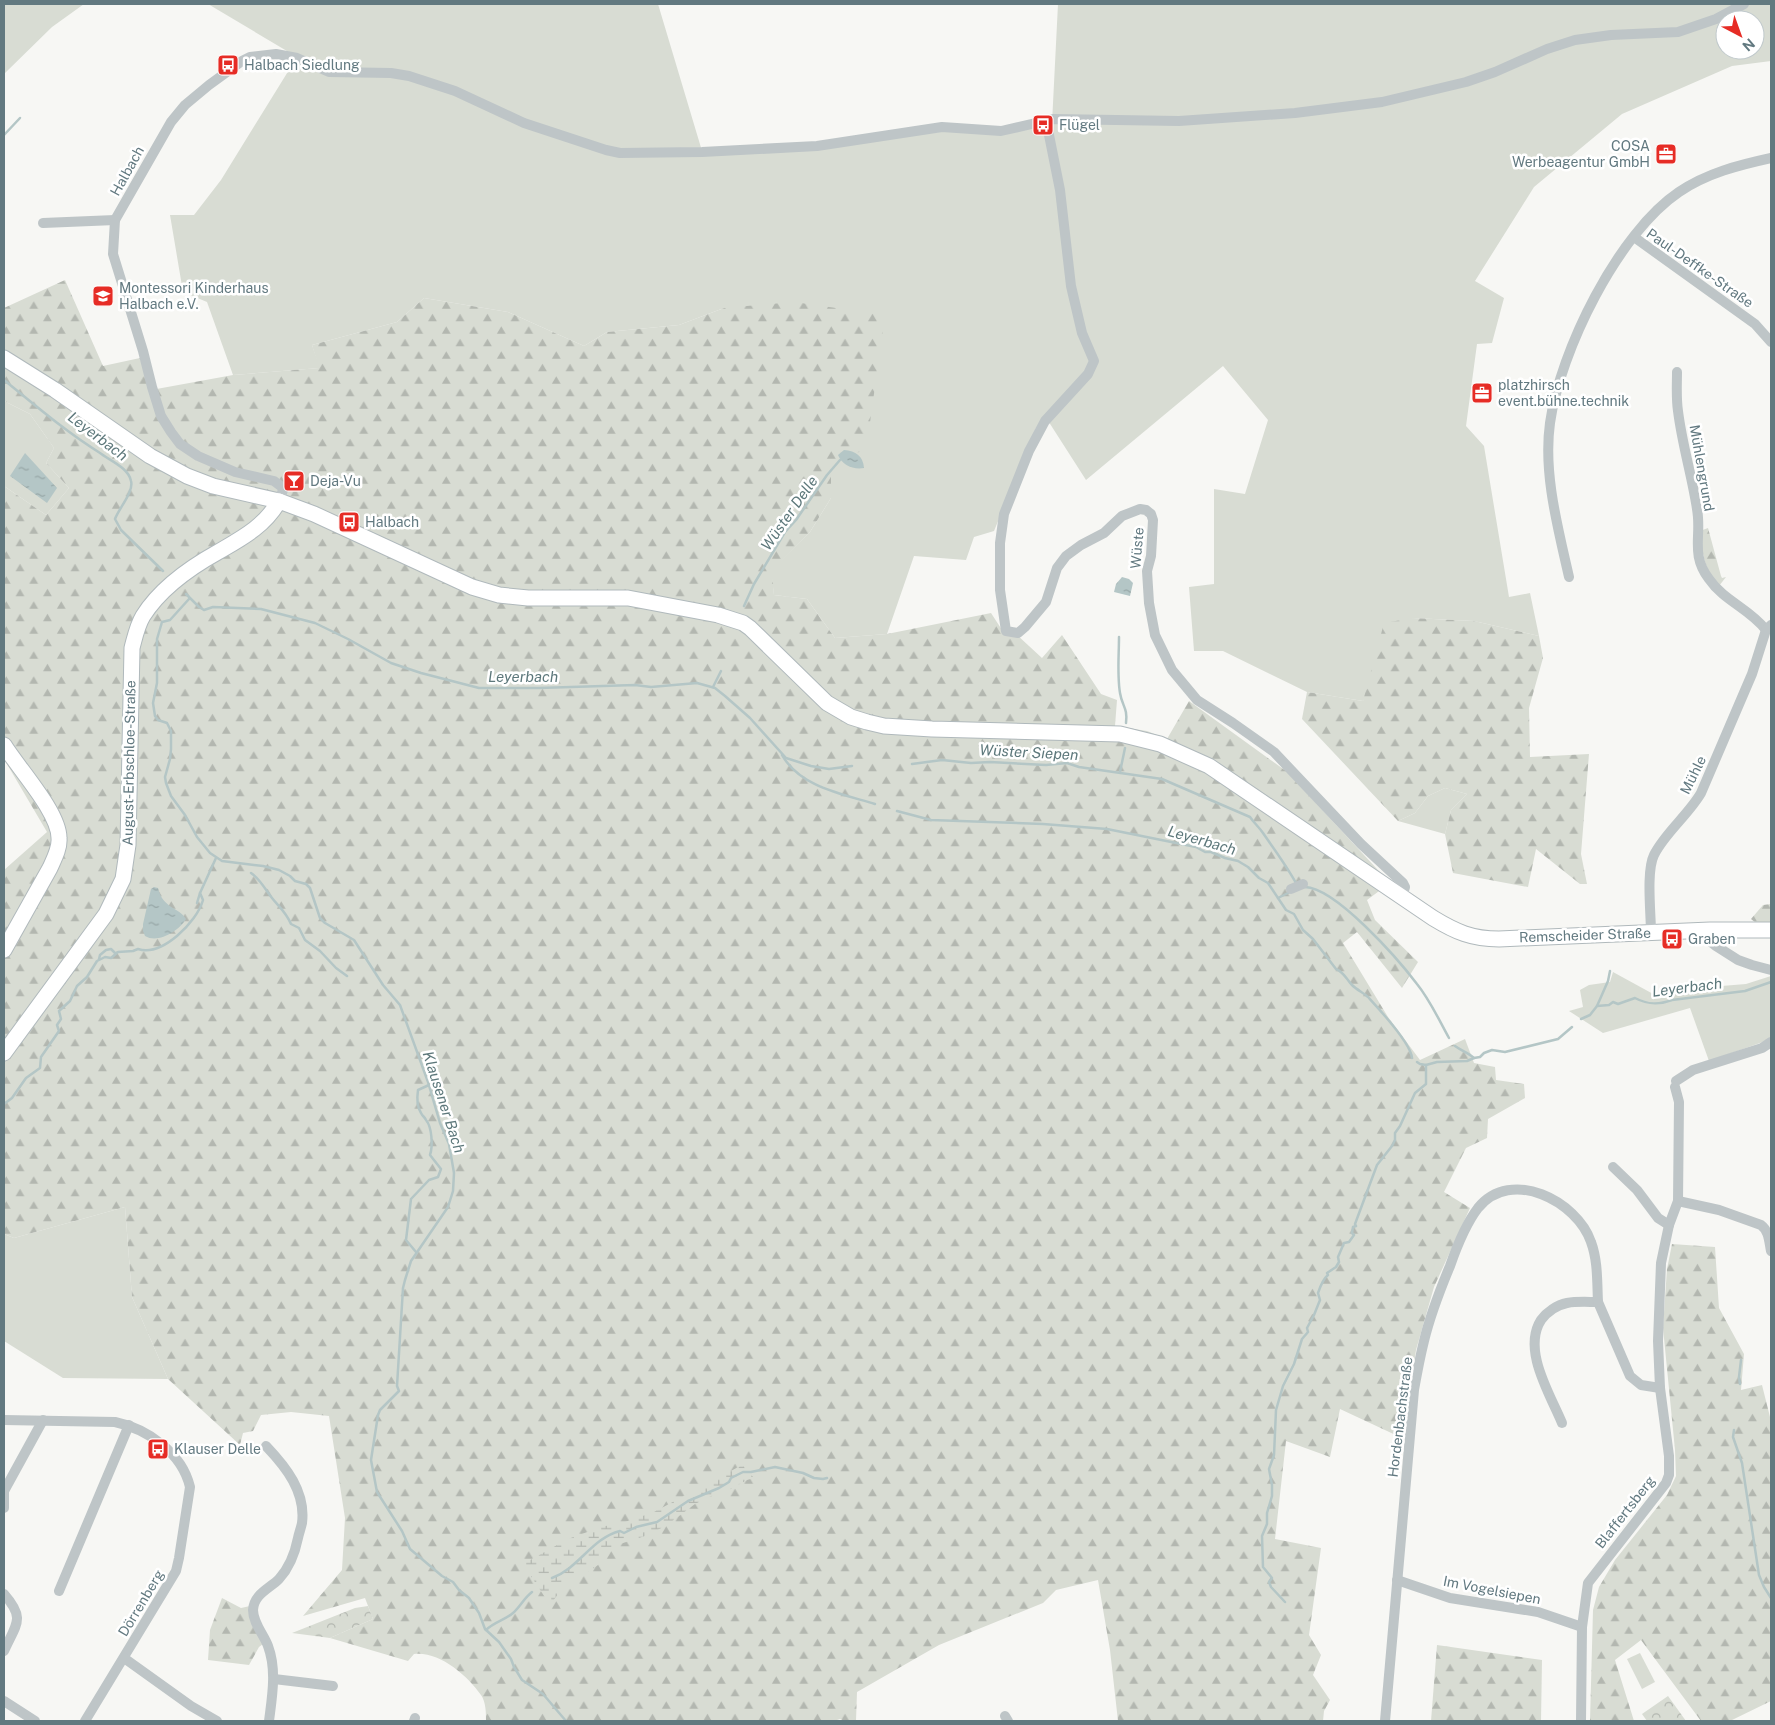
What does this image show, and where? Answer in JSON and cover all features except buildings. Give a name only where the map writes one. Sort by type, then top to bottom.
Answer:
[{"type":"main road","name":"Remscheider Straße","points":[[4,358],[55,390],[168,467],[213,486],[279,501],[338,525],[472,587],[499,595],[528,598],[628,598],[674,606],[734,620],[750,628],[827,702],[851,717],[884,726],[1120,734],[1160,744],[1209,766],[1433,918],[1449,928],[1469,936],[1482,939],[1710,930],[1771,930]]},
{"type":"main road","name":"August-Erbschloe-Straße","points":[[4,1053],[106,914],[124,880],[128,845],[132,648],[140,622],[154,602],[177,580],[201,562],[267,520],[279,501]]},
{"type":"main road","points":[[4,745],[14,762],[50,810],[59,838],[56,854],[50,868],[4,950]]},
{"type":"street","points":[[1046,120],[1179,122],[1295,113],[1382,102],[1466,82],[1495,72],[1546,49],[1575,40],[1610,35],[1678,32],[1700,26],[1744,4]]},
{"type":"street","name":"Halbach","points":[[279,501],[283,490],[274,481],[235,472],[198,456],[186,449],[175,439],[161,416],[113,254],[115,220],[144,167],[179,110],[208,85],[242,61],[276,54],[297,58],[329,72],[391,73],[409,76],[455,91],[524,124],[620,153],[781,149],[817,146],[942,127],[1001,131],[1046,120]]},
{"type":"street","name":"Wüste","points":[[1046,120],[1061,197],[1071,286],[1084,339],[1092,355],[1093,365],[1088,374],[1044,420],[1029,451],[1004,514],[1000,542],[1000,590],[1006,631],[1018,633],[1040,610],[1046,602],[1057,568],[1071,551],[1104,532],[1122,516],[1140,509],[1146,510],[1151,514],[1153,520],[1151,556],[1147,571],[1149,603],[1155,635],[1172,670],[1185,688],[1197,700],[1274,752],[1361,844],[1403,883],[1405,887],[1402,897]]},
{"type":"street","points":[[1569,577],[1553,506],[1549,465],[1550,424],[1567,360],[1584,319],[1605,277],[1654,213],[1679,192],[1709,175],[1771,158]]},
{"type":"street","points":[[43,223],[115,220]]},
{"type":"street","name":"Paul-Deffke-Straße","points":[[1634,237],[1756,324],[1771,342]]},
{"type":"street","name":"Mühlengrund","points":[[1677,372],[1678,411],[1698,512],[1697,549],[1701,566],[1708,579],[1722,595],[1769,628]]},
{"type":"street","name":"Mühle","points":[[1651,933],[1650,869],[1653,856],[1701,793],[1752,674],[1769,628]]},
{"type":"street","points":[[1291,889],[1303,884]]},
{"type":"street","points":[[1710,930],[1711,942],[1716,946],[1738,960],[1771,970]]},
{"type":"street","name":"Blaffertsberg","points":[[1581,1721],[1582,1627],[1588,1583],[1666,1483],[1669,1475],[1669,1456],[1660,1388],[1658,1341],[1661,1263],[1669,1225],[1678,1201],[1679,1102],[1675,1084],[1693,1070],[1762,1048],[1771,1042]]},
{"type":"street","points":[[1613,1167],[1636,1190],[1658,1218],[1669,1225]]},
{"type":"street","name":"Hordenbachstraße","points":[[1385,1721],[1414,1390],[1424,1341],[1455,1251],[1477,1210],[1489,1198],[1505,1191],[1525,1190],[1557,1202],[1572,1212],[1583,1225],[1591,1242],[1596,1261],[1598,1302],[1630,1376],[1642,1385],[1660,1388]]},
{"type":"street","points":[[1678,1201],[1719,1210],[1761,1225],[1766,1228],[1771,1251]]},
{"type":"street","points":[[1562,1423],[1539,1370],[1535,1338],[1538,1326],[1544,1315],[1554,1308],[1565,1304],[1598,1302]]},
{"type":"street","name":"Dörrenberg","points":[[4,1420],[115,1422],[129,1425],[146,1432],[162,1445],[183,1469],[190,1487],[180,1558],[176,1571],[85,1721]]},
{"type":"street","points":[[4,1508],[4,1491],[43,1420]]},
{"type":"street","points":[[59,1591],[129,1425]]},
{"type":"street","points":[[266,1446],[285,1466],[291,1476],[301,1503],[302,1512],[302,1523],[296,1549],[291,1560],[278,1579],[259,1596],[254,1610],[255,1620],[268,1647],[274,1679],[270,1721]]},
{"type":"street","name":"Im Vogelsiepen","points":[[1397,1580],[1450,1598],[1538,1612],[1582,1627]]},
{"type":"street","points":[[4,1594],[12,1603],[18,1616],[17,1623],[4,1651]]},
{"type":"street","points":[[124,1658],[191,1706],[217,1721]]},
{"type":"street","points":[[274,1679],[333,1686]]},
{"type":"street","points":[[4,1702],[35,1721]]},
{"type":"green space","points":[[4,4],[84,4],[52,27],[4,74]]},
{"type":"green space","points":[[208,4],[658,4],[702,151],[1052,123],[1058,4],[1771,4],[1771,61],[1732,66],[1622,114],[1534,187],[1475,281],[1504,298],[1492,343],[1477,344],[1466,426],[1484,446],[1509,597],[1530,593],[1539,636],[1474,621],[1413,618],[1363,701],[1307,692],[1223,651],[1194,651],[1189,587],[1214,584],[1214,489],[1245,494],[1268,420],[1223,366],[1086,480],[1045,416],[1036,428],[994,531],[974,537],[966,560],[914,556],[887,634],[835,638],[807,599],[774,595],[771,571],[810,532],[831,498],[831,469],[847,454],[724,308],[679,325],[607,332],[584,346],[508,312],[424,298],[397,322],[312,345],[320,368],[233,375],[207,302],[183,292],[170,215],[194,215],[221,180],[297,57]]},
{"type":"green space","points":[[65,280],[103,366],[140,358],[151,390],[233,375],[319,368],[312,345],[397,322],[424,298],[508,312],[584,346],[607,332],[679,325],[724,308],[794,302],[885,315],[866,451],[847,454],[831,469],[831,498],[810,532],[772,571],[774,595],[807,599],[835,638],[887,634],[991,613],[1004,633],[1015,633],[1042,658],[1062,635],[1101,694],[1117,700],[1115,726],[1147,731],[1167,739],[1189,701],[1286,771],[1390,883],[1367,900],[1375,920],[1418,962],[1402,988],[1357,932],[1343,943],[1388,1017],[1420,1060],[1465,1039],[1474,1063],[1495,1067],[1496,1080],[1524,1084],[1525,1098],[1488,1119],[1487,1138],[1466,1148],[1444,1192],[1470,1208],[1434,1287],[1416,1350],[1407,1411],[1439,1294],[1402,1438],[1340,1409],[1330,1457],[1286,1441],[1275,1539],[1321,1548],[1309,1635],[1321,1655],[1313,1675],[1330,1700],[1324,1711],[1323,1721],[1118,1721],[1110,1650],[1098,1580],[1056,1590],[1043,1603],[939,1645],[857,1692],[856,1721],[840,1719],[834,1721],[486,1721],[485,1704],[481,1695],[460,1672],[442,1660],[433,1656],[414,1654],[408,1661],[330,1638],[373,1619],[365,1598],[303,1616],[342,1570],[345,1518],[329,1416],[291,1412],[261,1415],[253,1431],[243,1433],[240,1445],[168,1379],[132,1297],[125,1207],[14,1238],[4,1234],[4,870],[47,832],[4,759],[4,486],[46,515],[69,488],[46,463],[54,448],[30,414],[4,401],[4,308]]},
{"type":"green space","points":[[4,401],[30,414],[54,448],[46,463],[69,488],[46,515],[4,486]]},
{"type":"green space","points":[[1708,528],[1721,576],[1722,578],[1726,577],[1719,586],[1707,567],[1703,554],[1700,531]]},
{"type":"green space","points":[[1413,618],[1474,621],[1539,636],[1543,658],[1529,708],[1530,757],[1589,754],[1581,854],[1587,884],[1580,884],[1536,849],[1528,887],[1453,873],[1445,834],[1451,810],[1467,794],[1445,788],[1428,796],[1415,813],[1398,821],[1302,719],[1307,692],[1363,701],[1384,623]]},
{"type":"green space","points":[[1445,788],[1467,794],[1451,810],[1445,834],[1398,821],[1415,813],[1428,796]]},
{"type":"green space","points":[[1771,904],[1771,924],[1756,923],[1751,919],[1763,905]]},
{"type":"green space","points":[[1613,972],[1655,995],[1697,988],[1746,984],[1771,976],[1771,1038],[1709,1061],[1690,1008],[1603,1033],[1569,1011],[1583,1007],[1580,990],[1589,985],[1610,982]]},
{"type":"green space","points":[[125,1207],[132,1297],[168,1379],[63,1378],[4,1341],[4,1234],[14,1238]]},
{"type":"green space","points":[[1672,1244],[1715,1247],[1719,1308],[1744,1354],[1741,1390],[1762,1385],[1771,1421],[1771,1701],[1730,1721],[1701,1721],[1641,1640],[1615,1660],[1634,1721],[1590,1721],[1593,1610],[1599,1587],[1615,1560],[1667,1495],[1676,1476],[1663,1328],[1667,1269]]},
{"type":"green space","points":[[742,1465],[754,1478],[695,1504],[667,1525],[648,1535],[620,1544],[610,1551],[598,1565],[567,1582],[550,1605],[523,1564],[568,1539],[601,1527],[625,1522],[654,1512]]},
{"type":"green space","points":[[222,1598],[241,1608],[250,1606],[263,1644],[259,1647],[249,1665],[208,1660],[210,1630]]},
{"type":"green space","points":[[368,1606],[373,1619],[330,1638],[292,1633],[355,1608]]},
{"type":"green space","points":[[1437,1645],[1542,1660],[1541,1721],[1431,1721]]},
{"type":"green space","points":[[1640,1653],[1655,1682],[1642,1689],[1627,1659]]},
{"type":"green space","points":[[1668,1696],[1686,1721],[1647,1721],[1642,1714]]},
{"type":"water","points":[[844,450],[858,455],[862,460],[864,468],[852,467],[842,462],[838,455]]},
{"type":"water","points":[[25,453],[57,488],[47,503],[10,476]]},
{"type":"water","points":[[1122,577],[1129,579],[1133,583],[1130,596],[1114,592],[1116,584]]},
{"type":"water","points":[[154,887],[158,888],[160,895],[167,904],[186,919],[183,924],[168,935],[150,938],[145,936],[143,924],[151,889]]},
{"type":"waterway","points":[[4,135],[20,118]]},
{"type":"waterway","name":"Leyerbach","points":[[4,380],[87,445],[127,472],[131,481],[130,490],[115,519],[121,530],[163,571]]},
{"type":"waterway","name":"Wüster Delle","points":[[744,606],[754,584],[785,532],[840,460]]},
{"type":"waterway","name":"Leyerbach","points":[[186,594],[204,610],[213,607],[261,609],[315,623],[391,663],[479,688],[635,685],[651,687],[697,683],[715,688],[725,696],[750,718],[786,758],[811,766],[829,769],[852,766]]},
{"type":"waterway","name":"Klausener Bach","points":[[189,599],[170,620],[162,622],[157,639],[157,683],[153,703],[155,716],[158,720],[167,723],[171,731],[170,759],[165,777],[171,796],[185,815],[197,837],[210,853],[222,861],[279,870],[295,881],[306,884],[310,888],[320,918],[354,940],[383,985],[400,1005],[428,1082],[440,1123],[449,1144],[454,1173],[453,1191],[448,1207],[411,1261],[403,1288],[397,1386],[399,1391],[380,1410],[371,1460],[377,1492],[402,1531],[410,1549],[442,1576],[453,1582],[469,1598],[479,1613],[485,1629],[499,1642],[522,1680],[543,1694],[566,1721]]},
{"type":"waterway","name":"Wüster Siepen","points":[[1119,637],[1119,686],[1126,710],[1126,723]]},
{"type":"waterway","name":"Wüster Delle","points":[[713,687],[721,671]]},
{"type":"waterway","name":"Wüster Siepen","points":[[1120,772],[1125,748]]},
{"type":"waterway","points":[[782,755],[799,775],[811,782],[836,793],[875,804]]},
{"type":"waterway","name":"Leyerbach","points":[[912,764],[942,760],[971,763],[990,762],[1046,765],[1067,763],[1079,767],[1162,779],[1250,817],[1276,851],[1296,883]]},
{"type":"waterway","name":"Leyerbach","points":[[897,811],[931,820],[1043,824],[1107,829],[1196,847],[1205,852],[1211,852],[1238,861],[1268,883],[1286,910],[1294,914],[1303,930],[1313,939],[1336,969],[1354,987],[1368,997],[1394,1026],[1406,1044],[1412,1058]]},
{"type":"waterway","points":[[4,1104],[12,1098],[26,1078],[40,1068],[41,1057],[59,1031],[57,1025],[61,1019],[59,1011],[70,1001],[77,986],[87,977],[97,961],[105,957],[111,958],[118,952],[157,948],[177,936],[194,918],[199,909],[203,900],[200,893],[216,858]]},
{"type":"waterway","points":[[251,873],[260,881],[285,913],[291,924],[299,928],[305,940],[347,976]]},
{"type":"waterway","name":"Leyerbach","points":[[1305,887],[1318,890],[1333,899],[1366,926],[1422,990],[1449,1038]]},
{"type":"waterway","points":[[1278,898],[1290,892]]},
{"type":"waterway","points":[[197,903],[200,893]]},
{"type":"waterway","points":[[99,959],[100,955],[106,950],[111,949],[115,953]]},
{"type":"waterway","points":[[1597,1006],[1608,981],[1610,971]]},
{"type":"waterway","name":"Leyerbach","points":[[1581,1019],[1590,1015],[1597,1006],[1609,1005],[1613,1002],[1618,1004],[1635,998],[1649,1003],[1663,1003],[1672,1000],[1745,991],[1771,982]]},
{"type":"waterway","name":"Leyerbach","points":[[1455,1046],[1474,1058],[1480,1057],[1492,1050],[1505,1052],[1558,1039],[1572,1027]]},
{"type":"waterway","points":[[1417,1062],[1426,1065],[1437,1062],[1467,1061],[1474,1058]]},
{"type":"waterway","points":[[1285,1602],[1271,1587],[1269,1582],[1272,1578],[1263,1567],[1262,1536],[1267,1524],[1267,1513],[1272,1496],[1269,1469],[1274,1455],[1276,1410],[1283,1386],[1294,1364],[1302,1339],[1308,1332],[1307,1328],[1320,1300],[1318,1293],[1321,1286],[1328,1275],[1327,1273],[1336,1267],[1339,1262],[1338,1257],[1344,1243],[1349,1242],[1354,1235],[1352,1233],[1353,1227],[1356,1226],[1355,1224],[1377,1165],[1392,1146],[1395,1140],[1395,1133],[1415,1093],[1426,1084],[1426,1065]]},
{"type":"waterway","points":[[416,1252],[406,1240],[411,1199],[429,1180],[438,1177],[441,1169],[430,1155],[431,1132],[428,1123],[420,1111],[417,1099],[418,1090],[429,1085]]},
{"type":"waterway","points":[[1740,1384],[1741,1360]]},
{"type":"waterway","points":[[1734,1430],[1733,1437],[1742,1463],[1759,1575],[1771,1598]]},
{"type":"waterway","points":[[552,1578],[562,1573],[593,1546],[610,1535],[620,1531],[624,1533],[636,1527],[657,1522],[688,1501],[719,1488],[729,1482],[731,1478],[743,1472],[775,1467],[803,1473],[814,1478],[827,1478]]},
{"type":"waterway","points":[[486,1630],[513,1613],[532,1592]]},
{"type":"place","name":"Halbach Siedlung","points":[[228,65]]},
{"type":"place","name":"Flügel","points":[[1043,125]]},
{"type":"place","name":"COSA Werbeagentur GmbH","points":[[1666,154]]},
{"type":"place","name":"Montessori Kinderhaus Halbach e.V.","points":[[103,296]]},
{"type":"place","name":"platzhirsch event.bühne.technik","points":[[1482,393]]},
{"type":"place","name":"Deja-Vu","points":[[294,481]]},
{"type":"place","name":"Halbach","points":[[349,522]]},
{"type":"place","name":"Graben","points":[[1672,939]]},
{"type":"place","name":"Klauser Delle","points":[[158,1449]]}]
